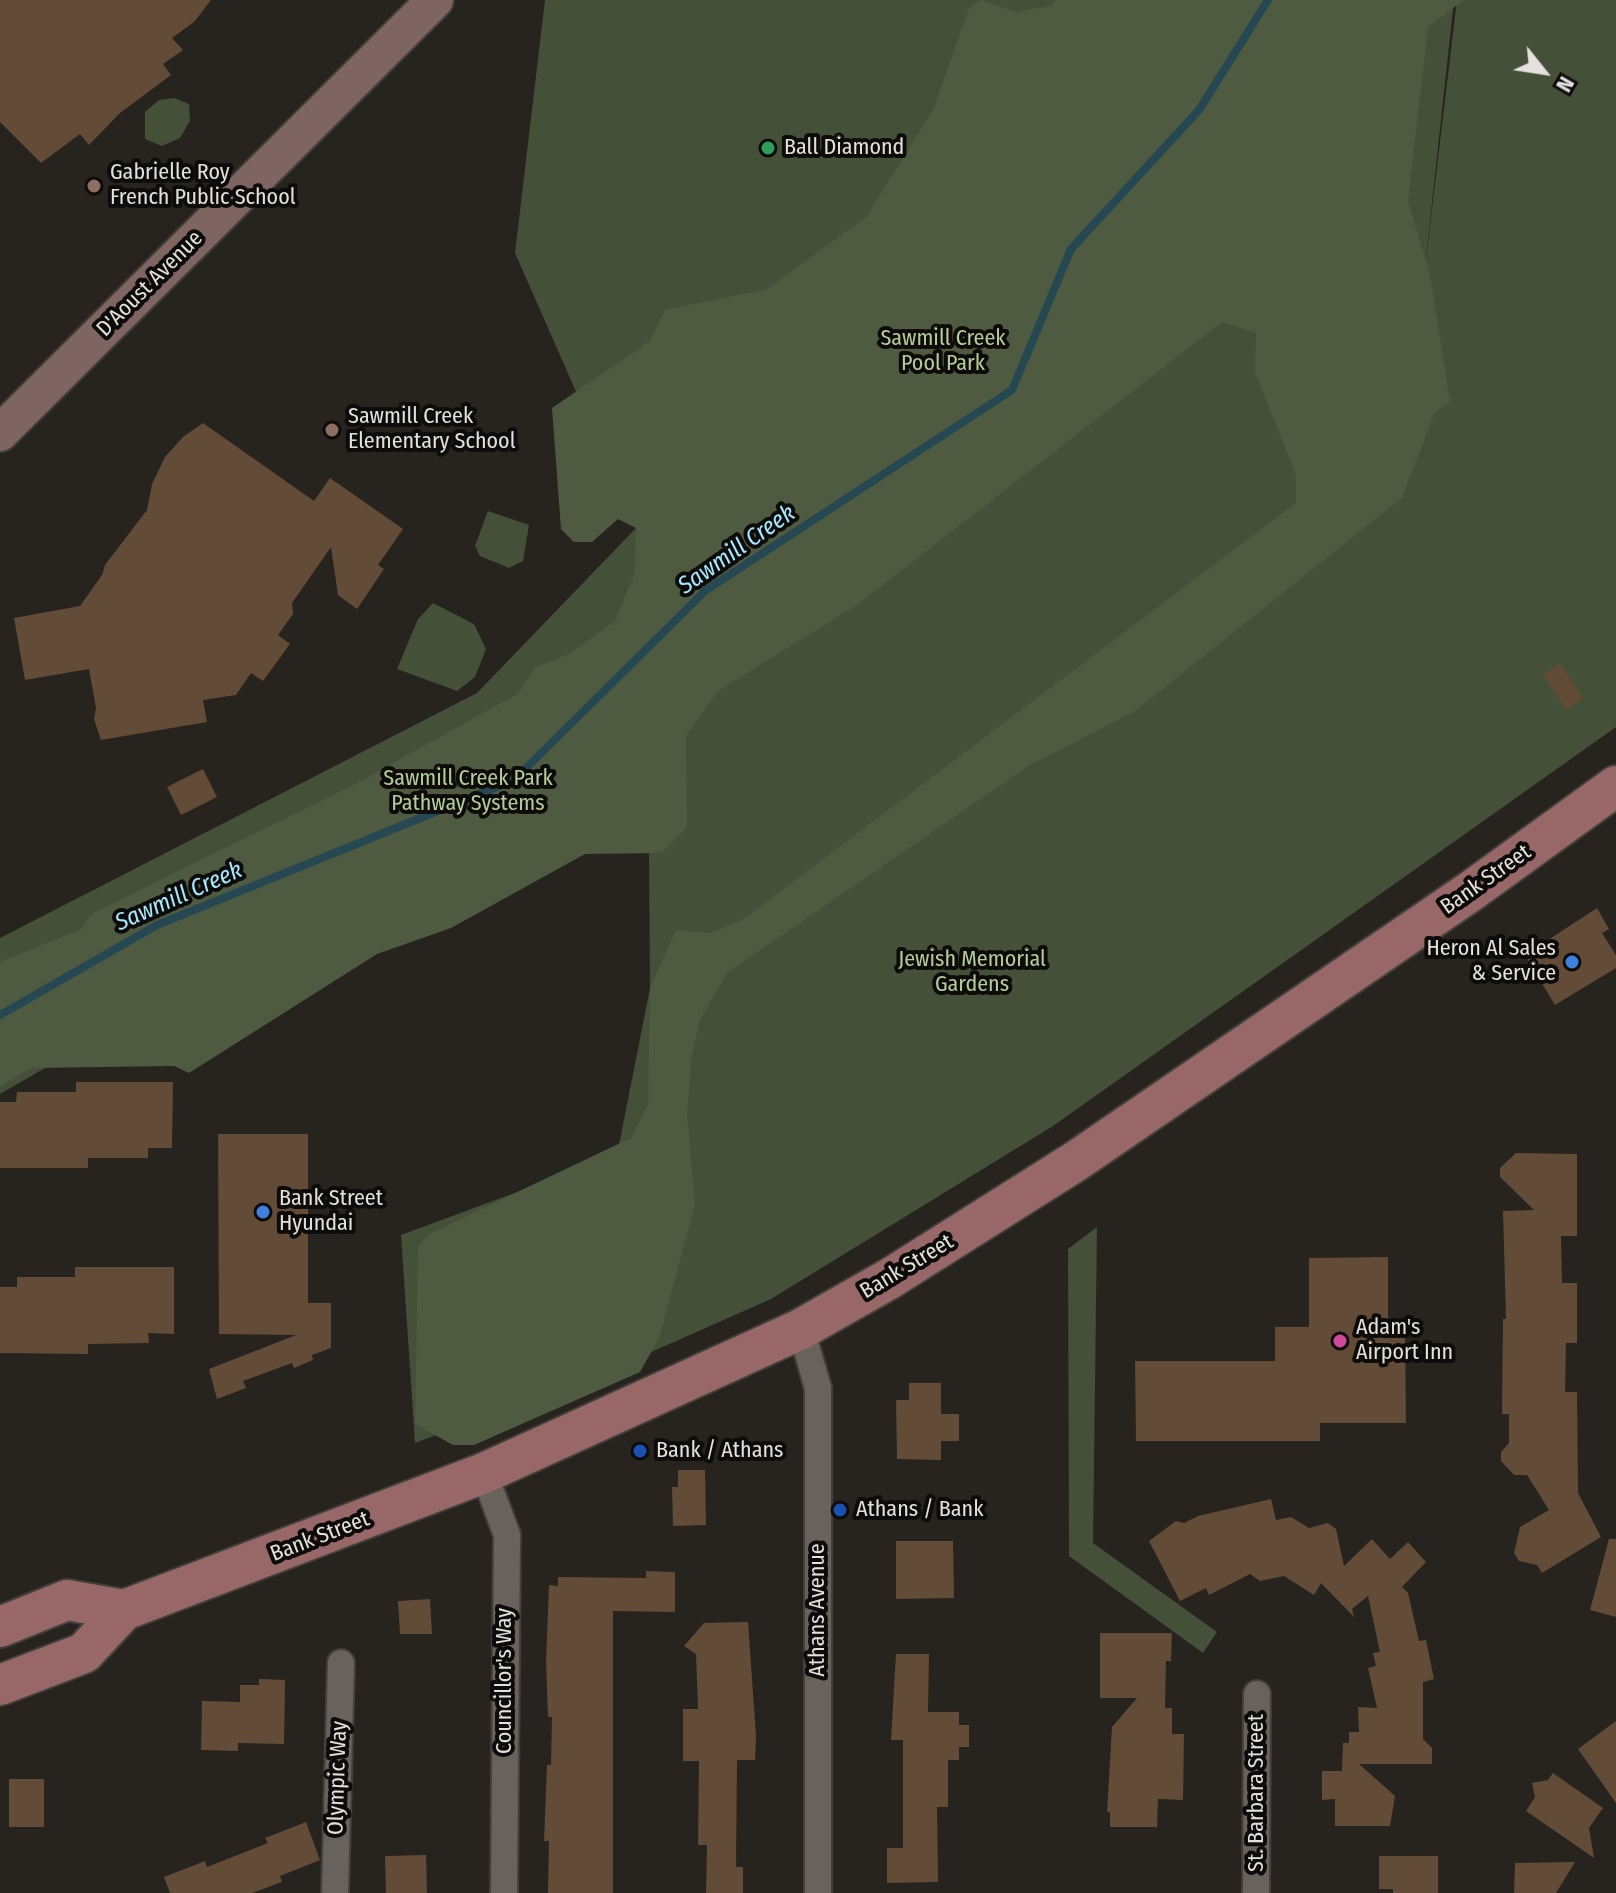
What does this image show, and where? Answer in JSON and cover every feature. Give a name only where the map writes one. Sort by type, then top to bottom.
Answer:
[{"type":"main road","name":"Bank Street","points":[[0,1685],[84,1653],[124,1610],[484,1473],[801,1329],[889,1279],[1076,1161],[1471,891],[1616,786]]},
{"type":"main road","points":[[0,1627],[67,1600],[124,1610]]},
{"type":"street","name":"D'Aoust Avenue","points":[[0,433],[435,0]]},
{"type":"street","name":"Athans Avenue","points":[[801,1329],[818,1388],[818,1893]]},
{"type":"street","name":"Councillor's Way","points":[[484,1473],[507,1535],[504,1893]]},
{"type":"street","name":"Olympic Way","points":[[335,1893],[341,1663]]},
{"type":"street","name":"St. Barbara Street","points":[[1256,1893],[1257,1694]]},
{"type":"green space","points":[[545,0],[1454,0],[1425,267],[1457,0],[1616,0],[1616,727],[1053,1126],[771,1299],[613,1369],[415,1443],[401,1235],[617,1155],[650,988],[648,734],[184,988],[0,1094],[0,938],[477,693],[636,528],[515,253]]},
{"type":"green space","points":[[981,0],[1016,12],[1050,6],[1056,0],[1464,0],[1428,27],[1408,201],[1430,274],[1450,401],[1435,412],[1402,498],[1134,712],[1030,765],[727,973],[700,1020],[692,1055],[687,1113],[695,1205],[659,1338],[640,1372],[474,1445],[453,1445],[415,1424],[418,1247],[429,1234],[631,1138],[648,1104],[650,988],[676,930],[710,933],[742,920],[1296,503],[1296,475],[1255,372],[1256,333],[1222,322],[857,605],[718,691],[686,736],[687,827],[662,853],[585,854],[451,928],[377,954],[189,1073],[174,1066],[31,1068],[0,1086],[0,962],[81,929],[91,914],[361,781],[517,694],[536,667],[569,654],[615,621],[635,572],[636,528],[618,519],[592,542],[574,542],[561,529],[552,408],[650,341],[665,310],[767,289],[866,217],[933,110],[969,8]]},
{"type":"green space","points":[[174,98],[189,104],[190,121],[180,138],[162,146],[145,139],[145,112],[159,100]]},
{"type":"green space","points":[[488,511],[529,525],[523,561],[509,568],[480,556],[475,546]]},
{"type":"green space","points":[[433,603],[474,624],[486,649],[475,677],[457,691],[397,669],[418,619]]},
{"type":"green space","points":[[1097,1227],[1093,1543],[1217,1632],[1203,1653],[1069,1556],[1068,1249]]},
{"type":"building","points":[[0,0],[211,0],[194,22],[172,38],[183,50],[163,64],[171,75],[120,113],[89,145],[80,134],[41,163],[0,122]]},
{"type":"building","points":[[203,423],[314,501],[330,478],[403,529],[378,565],[384,569],[357,609],[338,595],[331,547],[292,603],[293,614],[278,635],[290,644],[263,681],[251,673],[236,695],[203,700],[207,722],[101,740],[94,719],[96,708],[89,669],[25,680],[14,618],[80,606],[102,575],[105,565],[147,510],[152,484],[165,457],[183,437]]},
{"type":"building","points":[[1560,663],[1583,698],[1566,710],[1543,675]]},
{"type":"building","points":[[203,769],[217,797],[181,815],[167,787]]},
{"type":"building","name":"Heron Al Sales & Service","points":[[1597,908],[1609,929],[1602,933],[1616,955],[1616,968],[1555,1005],[1525,955]]},
{"type":"building","points":[[76,1082],[173,1082],[172,1148],[148,1148],[148,1158],[88,1158],[88,1168],[0,1168],[0,1102],[16,1102],[17,1092],[76,1092]]},
{"type":"building","name":"Bank Street Hyundai","points":[[218,1134],[308,1134],[308,1303],[331,1303],[331,1348],[312,1355],[313,1360],[294,1368],[292,1363],[243,1381],[246,1388],[217,1399],[209,1369],[296,1335],[219,1334]]},
{"type":"building","points":[[1516,1153],[1577,1154],[1577,1236],[1561,1236],[1562,1283],[1577,1283],[1577,1343],[1566,1343],[1565,1392],[1577,1392],[1578,1493],[1601,1537],[1542,1573],[1537,1565],[1519,1561],[1514,1553],[1520,1527],[1549,1510],[1527,1475],[1514,1475],[1501,1461],[1501,1452],[1509,1443],[1509,1414],[1502,1414],[1503,1319],[1506,1319],[1503,1211],[1534,1210],[1500,1177],[1500,1168]]},
{"type":"building","name":"Adam's Airport Inn","points":[[1388,1257],[1388,1326],[1405,1326],[1406,1423],[1320,1423],[1320,1441],[1136,1441],[1135,1361],[1275,1361],[1275,1327],[1309,1327],[1309,1258]]},
{"type":"building","points":[[75,1267],[174,1267],[174,1334],[148,1333],[149,1343],[88,1344],[88,1354],[0,1353],[0,1287],[17,1287],[17,1277],[75,1277]]},
{"type":"building","points":[[909,1383],[941,1383],[941,1414],[959,1414],[959,1441],[941,1441],[941,1460],[897,1459],[896,1400],[909,1400]]},
{"type":"building","points":[[678,1470],[705,1470],[706,1525],[673,1526],[672,1487],[678,1487]]},
{"type":"building","points":[[1271,1499],[1276,1520],[1291,1517],[1309,1528],[1328,1523],[1336,1529],[1344,1566],[1372,1539],[1390,1559],[1408,1542],[1426,1562],[1402,1587],[1408,1593],[1419,1641],[1426,1640],[1434,1679],[1423,1682],[1423,1739],[1432,1748],[1432,1764],[1359,1764],[1395,1796],[1390,1826],[1335,1826],[1335,1799],[1322,1800],[1322,1771],[1342,1771],[1343,1743],[1349,1743],[1349,1732],[1359,1732],[1358,1707],[1377,1708],[1368,1668],[1376,1666],[1373,1653],[1380,1652],[1368,1596],[1352,1609],[1354,1617],[1321,1583],[1314,1595],[1284,1576],[1260,1581],[1250,1574],[1209,1595],[1206,1588],[1180,1601],[1149,1541],[1176,1521],[1184,1523],[1198,1516]]},
{"type":"building","points":[[1609,1539],[1616,1539],[1616,1617],[1590,1610]]},
{"type":"building","points":[[896,1541],[953,1541],[954,1598],[896,1599]]},
{"type":"building","points":[[646,1571],[675,1572],[675,1612],[613,1611],[613,1893],[548,1893],[549,1841],[544,1841],[552,1717],[548,1717],[546,1661],[549,1585],[558,1586],[558,1577],[646,1578]]},
{"type":"building","points":[[430,1599],[432,1634],[400,1634],[398,1601]]},
{"type":"building","points":[[748,1622],[756,1736],[755,1760],[737,1760],[736,1867],[743,1867],[743,1893],[706,1893],[707,1845],[698,1845],[699,1761],[683,1761],[683,1709],[698,1709],[696,1654],[684,1646],[704,1623]]},
{"type":"building","points":[[1100,1633],[1172,1633],[1171,1661],[1166,1661],[1165,1708],[1172,1708],[1172,1734],[1184,1734],[1183,1800],[1158,1799],[1157,1827],[1110,1827],[1110,1812],[1107,1812],[1112,1727],[1137,1698],[1100,1698]]},
{"type":"building","points":[[896,1654],[929,1654],[928,1712],[959,1712],[959,1725],[969,1725],[969,1747],[959,1747],[959,1760],[948,1760],[948,1807],[937,1807],[938,1882],[887,1883],[887,1848],[903,1848],[903,1740],[891,1740]]},
{"type":"building","points":[[259,1679],[285,1680],[284,1744],[238,1743],[238,1751],[201,1750],[202,1701],[240,1702],[240,1685],[259,1685]]},
{"type":"building","points":[[1616,1721],[1616,1803],[1578,1749]]},
{"type":"building","points":[[1553,1773],[1603,1808],[1589,1828],[1594,1858],[1526,1811],[1535,1797],[1532,1783],[1548,1780]]},
{"type":"building","points":[[9,1779],[44,1779],[44,1827],[9,1827]]},
{"type":"building","points":[[306,1822],[320,1860],[280,1876],[282,1882],[252,1893],[170,1893],[164,1877],[205,1861],[207,1867],[268,1843],[265,1838]]},
{"type":"building","points":[[426,1855],[427,1893],[386,1893],[385,1856]]},
{"type":"building","points":[[1379,1856],[1438,1856],[1438,1893],[1393,1893],[1393,1889],[1379,1889]]},
{"type":"building","points":[[1575,1862],[1556,1893],[1514,1893],[1515,1863]]},
{"type":"waterway","name":"Sawmill Creek","points":[[0,1015],[157,925],[514,780],[705,591],[1012,390],[1071,249],[1199,110],[1268,0]]},
{"type":"place","name":"Ball Diamond","points":[[768,148]]},
{"type":"place","name":"Gabrielle Roy French Public School","points":[[94,186]]},
{"type":"place","name":"Sawmill Creek Elementary School","points":[[332,430]]},
{"type":"place","name":"Heron Al Sales & Service","points":[[1572,962]]},
{"type":"place","name":"Bank Street Hyundai","points":[[263,1212]]},
{"type":"place","name":"Adam's Airport Inn","points":[[1340,1341]]},
{"type":"place","name":"Bank / Athans","points":[[640,1451]]},
{"type":"place","name":"Athans / Bank","points":[[840,1510]]},
{"type":"park label","name":"Sawmill Creek Pool Park","points":[[943,352]]},
{"type":"park label","name":"Sawmill Creek Park Pathway Systems","points":[[468,792]]},
{"type":"park label","name":"Jewish Memorial Gardens","points":[[972,972]]}]
